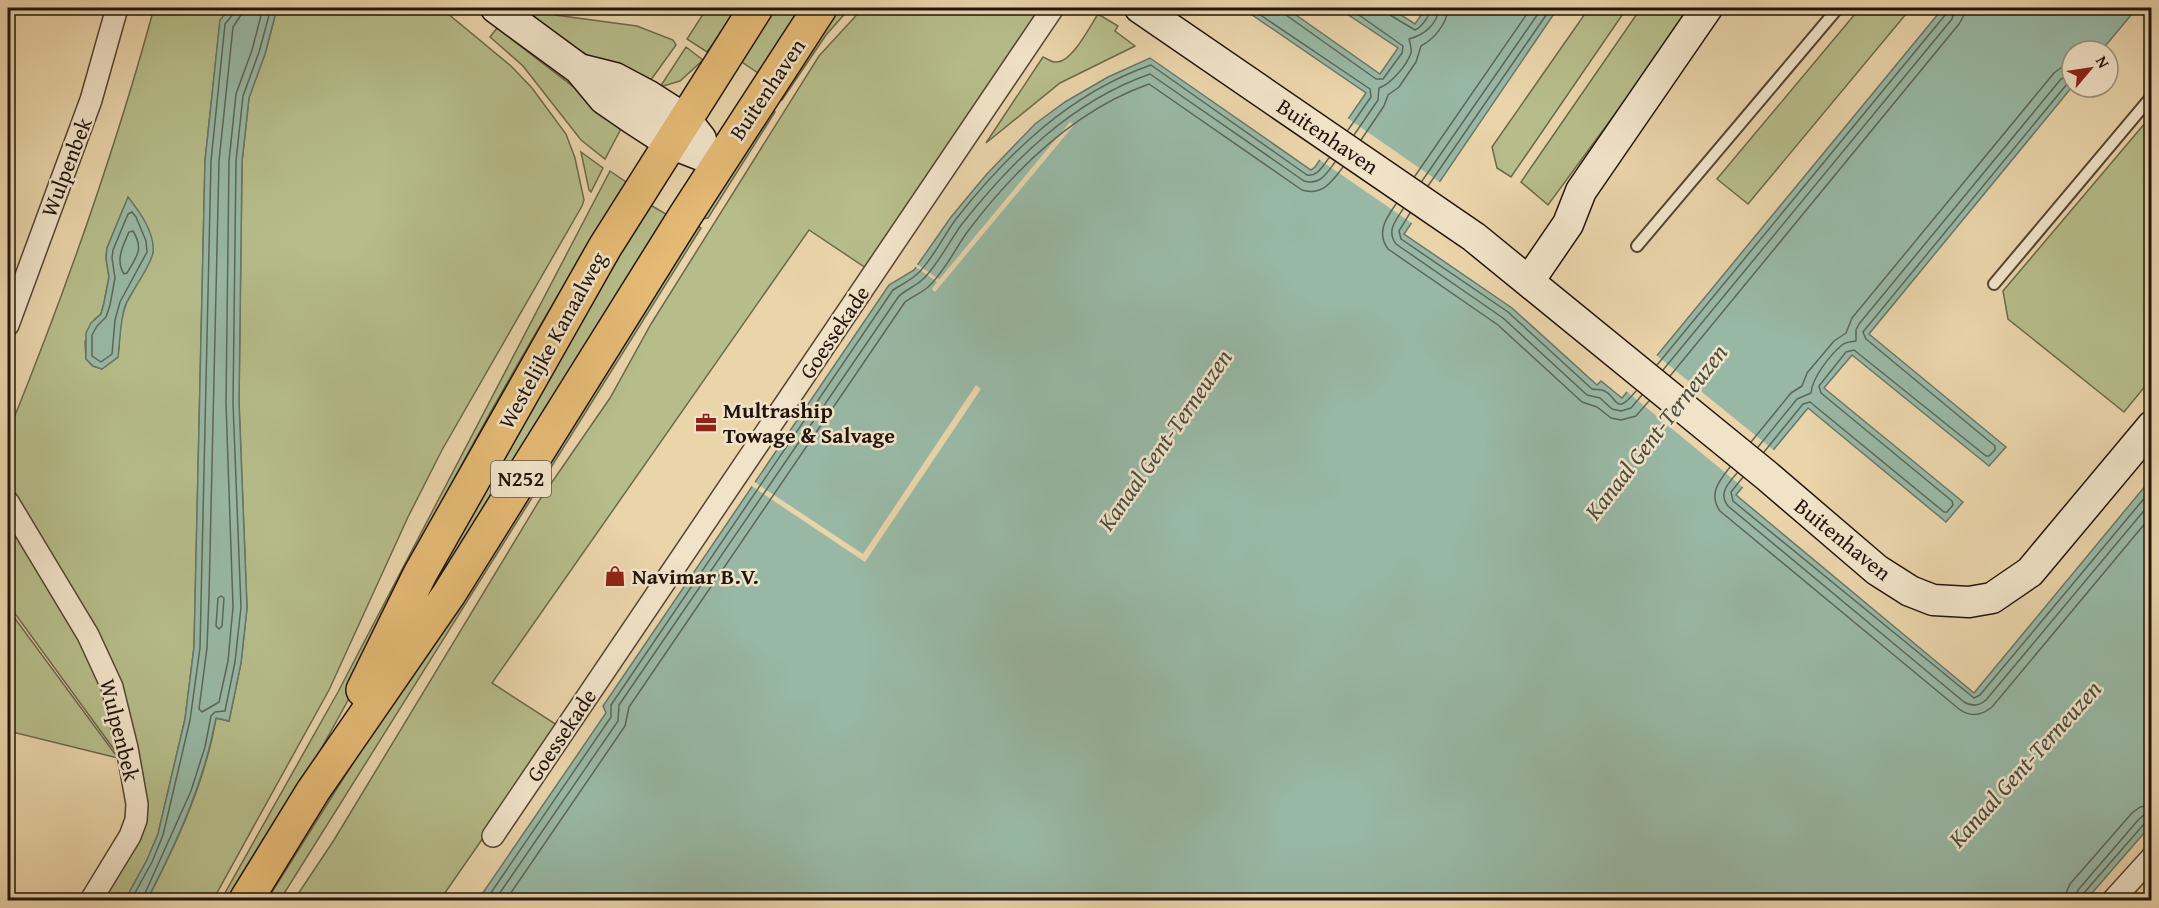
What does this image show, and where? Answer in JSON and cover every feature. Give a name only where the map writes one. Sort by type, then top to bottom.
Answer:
[{"type":"main road","points":[[496,8],[579,69],[604,99],[678,131],[719,162]]},
{"type":"main road","name":"N252","points":[[678,131],[756,8]]},
{"type":"main road","name":"Buitenhaven","points":[[1140,8],[1428,204],[1521,274],[1766,475],[1877,570],[1910,591],[1933,600],[1969,602],[1992,598],[2030,572],[2151,426]]},
{"type":"main road","points":[[1521,274],[1556,212],[1581,191],[1707,8]]},
{"type":"main road","name":"Buitenhaven","points":[[719,162],[820,10]]},
{"type":"main road","name":"Westelijke Kanaalweg","points":[[313,791],[420,574],[605,247],[678,131]]},
{"type":"main road","name":"Westelijke Kanaalweg","points":[[246,900],[313,791],[449,594],[719,162]]},
{"type":"street","name":"Wulpenbek","points":[[8,325],[91,100],[117,8]]},
{"type":"street","name":"Goessekade","points":[[493,836],[1053,8]]},
{"type":"street","name":"Wulpenbek","points":[[8,502],[88,634],[112,687],[127,748],[137,804],[136,820],[130,836],[91,900]]},
{"type":"street","points":[[2113,900],[2151,857]]},
{"type":"lane","points":[[1637,246],[1838,8]]},
{"type":"lane","points":[[1994,284],[2151,96]]},
{"type":"green space","points":[[154,8],[230,8],[220,21],[205,161],[194,647],[185,719],[158,834],[147,860],[125,900],[94,900],[125,853],[134,745],[26,523],[8,491],[8,427],[10,428],[70,272]],"holes":[[[128,198],[153,253],[126,304],[121,320],[118,357],[102,369],[93,366],[86,359],[85,342],[95,319],[101,314],[109,277],[107,248]]]},
{"type":"green space","points":[[277,8],[441,8],[511,66],[532,88],[566,134],[575,158],[584,200],[442,450],[408,517],[329,690],[213,900],[147,900],[189,812],[205,766],[216,718],[229,721],[241,663],[247,608],[239,403],[242,162],[249,97],[265,54]]},
{"type":"green space","points":[[519,8],[534,8],[555,15],[637,26],[673,40],[676,45],[648,84],[570,45]]},
{"type":"green space","points":[[707,8],[738,8],[707,52],[687,39]]},
{"type":"green space","points":[[772,8],[803,8],[761,75],[739,60]]},
{"type":"green space","points":[[837,8],[850,8],[826,35],[782,100],[773,96]]},
{"type":"green space","points":[[863,8],[1044,8],[866,268],[809,230],[492,683],[560,727],[440,900],[294,900],[334,840],[539,501],[610,398],[651,324],[819,56]]},
{"type":"green space","points":[[1589,8],[1627,8],[1511,177],[1497,168],[1492,147]]},
{"type":"green space","points":[[1641,8],[1693,8],[1548,205],[1521,182]]},
{"type":"green space","points":[[1860,8],[1911,8],[1748,204],[1717,179]]},
{"type":"green space","points":[[1098,14],[1118,26],[1115,31],[1135,46],[1060,83],[986,143],[1043,57],[1055,62],[1069,56]]},
{"type":"green space","points":[[497,28],[623,125],[605,159],[581,140],[523,66],[490,37]]},
{"type":"green space","points":[[686,47],[703,60],[680,81],[660,87]]},
{"type":"green space","points":[[772,106],[775,112],[708,218],[701,219]]},
{"type":"green space","points":[[2151,116],[2151,379],[2124,412],[2008,319],[2003,291]]},
{"type":"green space","points":[[581,152],[603,168],[591,192],[589,190]]},
{"type":"green space","points":[[610,171],[626,182],[532,339],[465,459],[436,514],[390,619],[314,761],[234,900],[221,900],[338,692]]},
{"type":"green space","points":[[647,203],[671,217],[440,585],[434,581]]},
{"type":"green space","points":[[692,223],[701,228],[280,900],[267,900]]},
{"type":"green space","points":[[8,523],[60,607],[102,682],[121,759],[8,604]]},
{"type":"green space","points":[[8,609],[118,758],[8,731]]},
{"type":"water","points":[[230,8],[277,8],[265,54],[249,98],[242,162],[239,403],[247,608],[241,663],[229,721],[216,718],[197,789],[158,878],[147,900],[125,900],[158,834],[185,719],[194,647],[205,161],[220,20]]},
{"type":"water","name":"Kanaal Gent-Terneuzen","points":[[1242,8],[1286,8],[1380,74],[1398,48],[1338,8],[1390,8],[1415,24],[1426,8],[1558,8],[1404,234],[1512,308],[1597,385],[1601,381],[1622,398],[1943,8],[2137,8],[2111,39],[2060,39],[2060,99],[2062,99],[1869,334],[2006,447],[1989,466],[1852,355],[1824,388],[1963,502],[1946,522],[1808,408],[1736,495],[1974,693],[2151,479],[2151,825],[2086,900],[478,900],[606,713],[603,706],[889,285],[914,270],[951,217],[986,175],[1035,124],[1065,102],[1108,77],[1150,58],[1311,170],[1366,93]]},
{"type":"water","points":[[128,197],[149,230],[153,252],[149,264],[125,306],[118,357],[102,369],[93,366],[86,359],[86,333],[91,323],[101,314],[109,277],[107,248]]},
{"type":"pier","points":[[1346,117],[1441,183],[1413,224],[1317,158]]},
{"type":"pier","points":[[1070,122],[1074,125],[935,292],[932,289],[937,282],[913,265],[915,263],[939,279],[938,281]]},
{"type":"pier","points":[[1655,354],[1776,452],[1745,489],[1625,390]]},
{"type":"pier","points":[[976,385],[981,389],[865,562],[750,485],[753,481],[863,554]]},
{"type":"place","name":"Multraship Towage & Salvage","points":[[706,423]]},
{"type":"place","name":"Navimar B.V.","points":[[615,576]]}]
